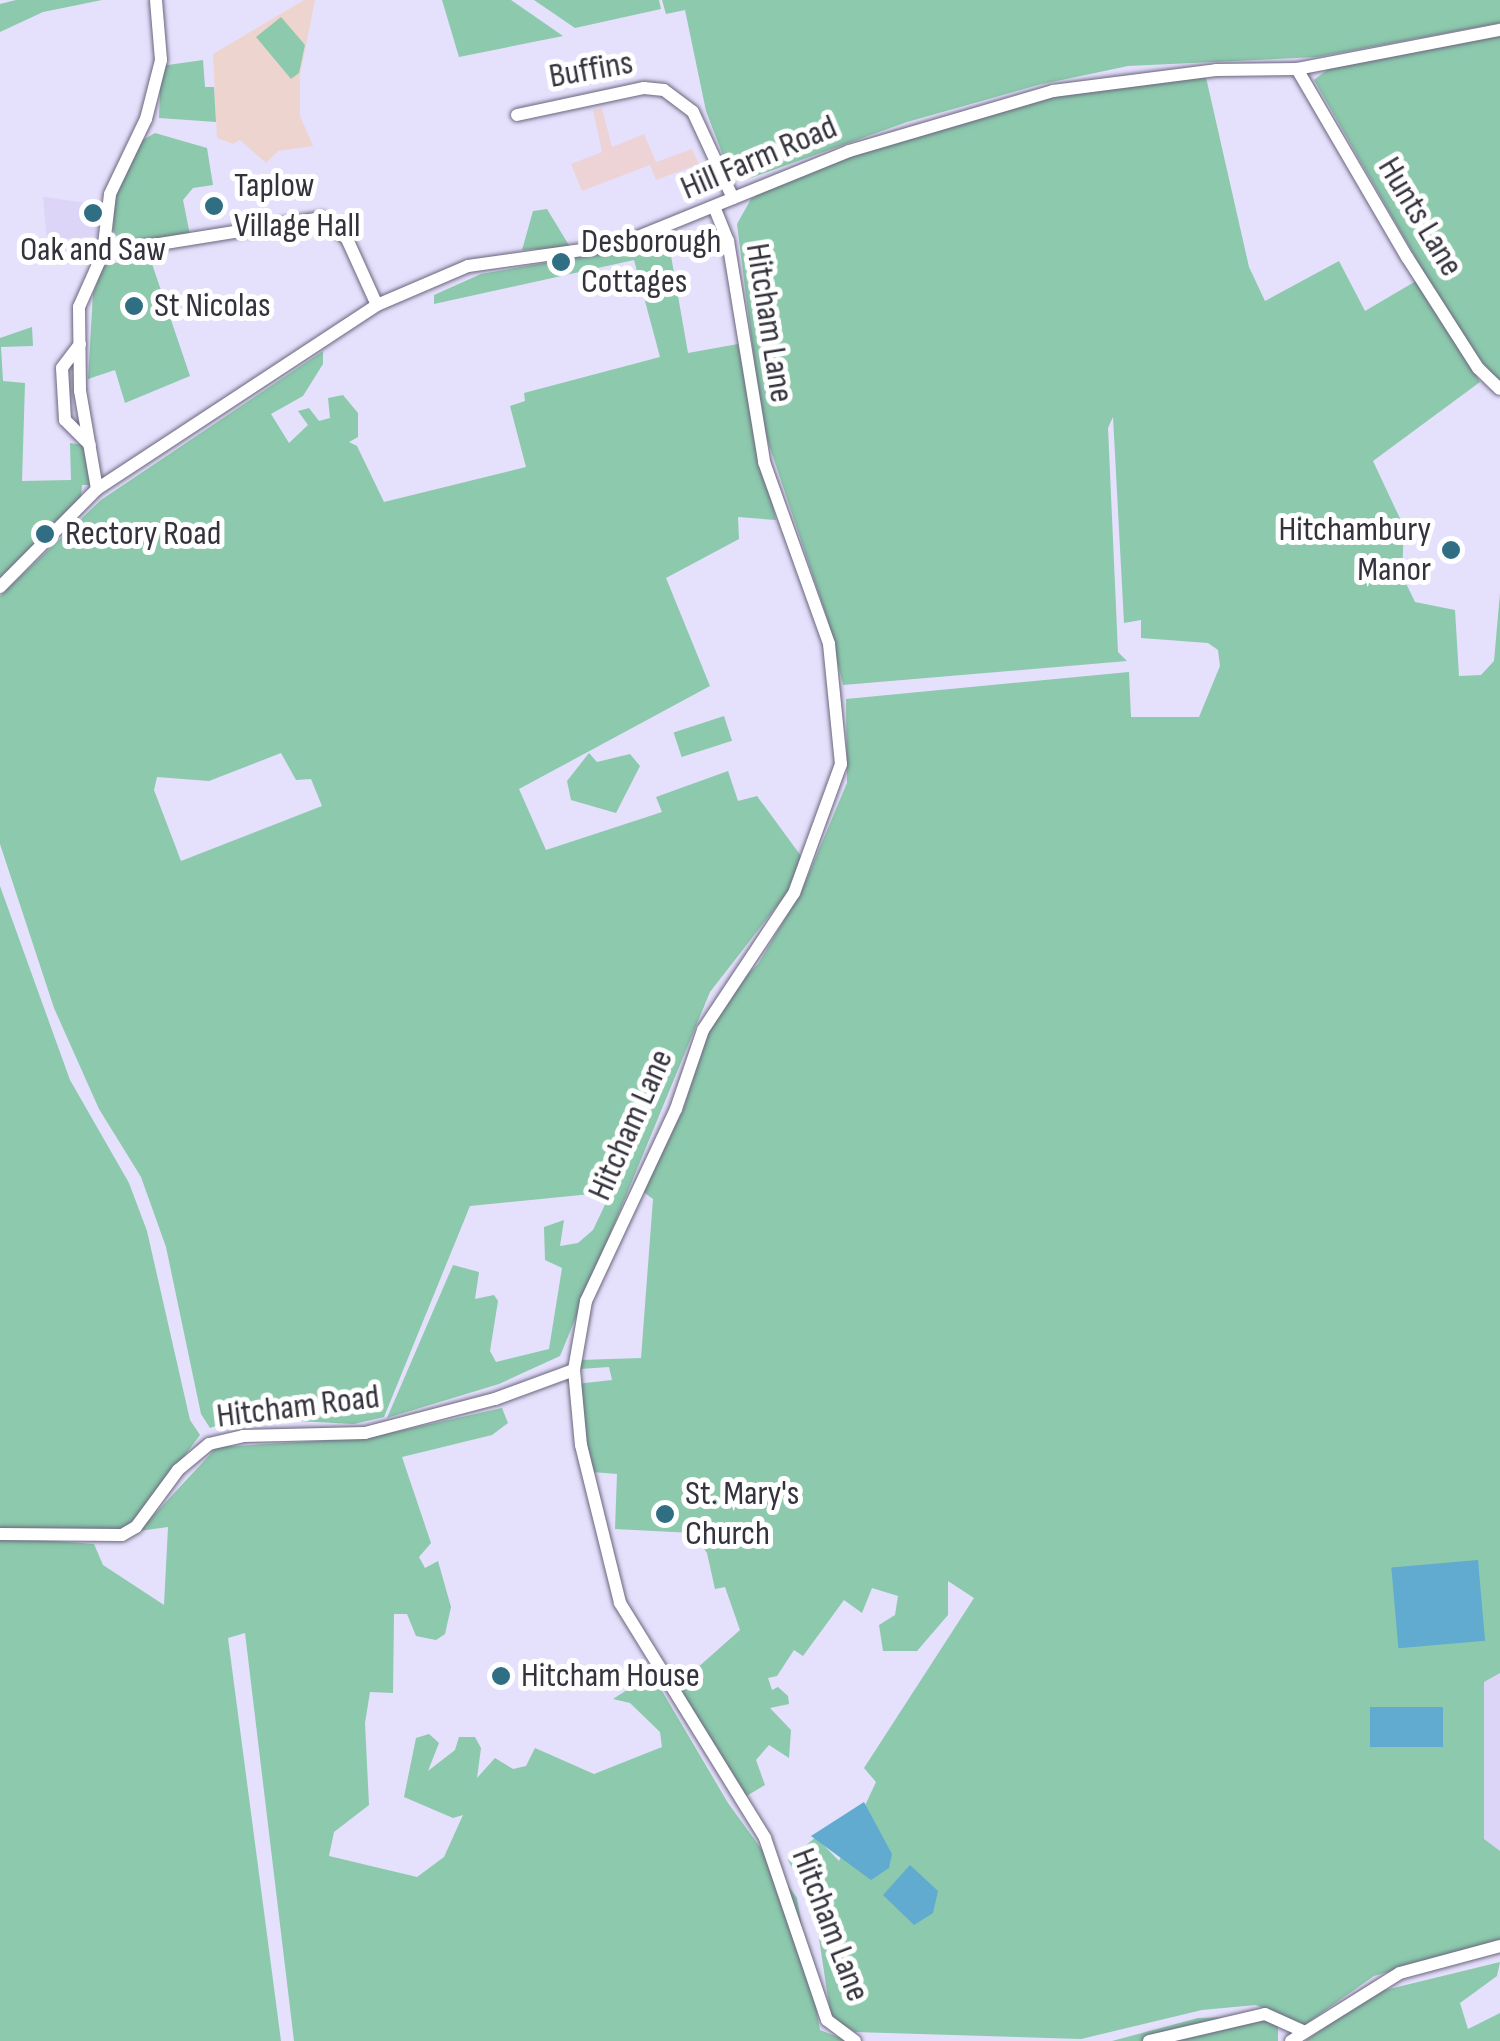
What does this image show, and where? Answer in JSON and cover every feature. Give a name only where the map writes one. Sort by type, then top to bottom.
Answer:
[{"type":"street","points":[[97,489],[90,446],[65,420],[62,368],[80,344],[79,307],[103,253],[110,194],[146,119],[161,60],[156,0]]},
{"type":"street","name":"Hill Farm Road","points":[[0,587],[97,489],[327,344],[377,305],[496,258],[618,245],[715,209],[848,151],[1053,91],[1216,70],[1298,68],[1500,30]]},
{"type":"street","name":"Hunts Lane","points":[[1298,68],[1407,257],[1478,368],[1500,389]]},
{"type":"street","name":"Buffins","points":[[517,115],[644,88],[664,90],[693,112],[733,198]]},
{"type":"street","name":"Hitcham Lane","points":[[715,209],[728,240],[764,462],[833,664],[841,764],[794,893],[703,1030],[676,1109],[586,1301],[574,1370],[581,1445],[620,1603],[765,1838],[827,2020],[855,2041]]},
{"type":"street","points":[[103,253],[322,218],[347,239],[377,305]]},
{"type":"street","name":"Hitcham Road","points":[[0,1534],[122,1534],[136,1527],[178,1470],[209,1444],[244,1436],[366,1433],[496,1400],[574,1370]]},
{"type":"street","points":[[1291,2041],[1400,1973],[1500,1946]]},
{"type":"street","points":[[1149,2041],[1265,2014],[1303,2031]]},
{"type":"shaded area","points":[[304,0],[315,0],[300,75],[300,116],[313,146],[278,151],[266,163],[240,140],[233,144],[217,138],[213,54]]},
{"type":"shaded area","points":[[602,108],[612,147],[644,134],[656,162],[692,149],[699,164],[656,180],[650,165],[582,191],[571,164],[602,152],[593,110]]},
{"type":"shaded area","points":[[43,197],[102,205],[97,236],[47,241]]},
{"type":"shaded area","points":[[1482,1673],[1500,1673],[1500,1851],[1482,1851]]},
{"type":"green space","points":[[16,0],[102,0],[43,12],[0,32],[0,4]]},
{"type":"green space","points":[[442,0],[511,0],[563,36],[459,57]]},
{"type":"green space","points":[[534,0],[659,0],[661,9],[575,28]]},
{"type":"green space","points":[[662,0],[1500,0],[1500,23],[1317,57],[1128,66],[1038,85],[907,122],[748,179],[730,174],[706,111],[685,10],[666,14]]},
{"type":"green space","points":[[281,17],[305,45],[299,73],[291,79],[256,37]]},
{"type":"green space","points":[[1500,36],[1500,383],[1461,337],[1314,80],[1328,69]]},
{"type":"green space","points":[[203,60],[205,87],[214,87],[216,122],[159,118],[161,66]]},
{"type":"green space","points":[[1205,73],[1249,267],[1265,301],[1339,261],[1365,311],[1416,281],[1480,382],[1373,461],[1404,527],[1402,575],[1415,602],[1455,610],[1459,676],[1481,675],[1494,661],[1500,593],[1500,1673],[1484,1682],[1484,1839],[1500,1851],[1500,1941],[1374,1976],[1303,2026],[1256,2005],[1202,2010],[1081,2039],[855,2032],[831,2018],[815,1912],[788,1860],[816,1837],[839,1861],[876,1782],[864,1768],[974,1598],[948,1581],[948,1615],[917,1651],[883,1651],[879,1625],[895,1615],[898,1596],[872,1588],[862,1613],[844,1600],[803,1656],[794,1650],[777,1676],[768,1678],[772,1690],[778,1687],[788,1696],[789,1704],[770,1708],[791,1730],[789,1758],[769,1745],[756,1760],[765,1785],[745,1797],[678,1685],[740,1630],[725,1587],[715,1589],[707,1553],[693,1533],[615,1529],[617,1474],[592,1472],[576,1384],[612,1380],[609,1367],[580,1369],[580,1360],[641,1358],[653,1199],[642,1191],[683,1110],[703,1043],[728,994],[758,964],[801,892],[847,783],[846,699],[1129,672],[1131,717],[1199,717],[1220,666],[1218,650],[1208,643],[1141,638],[1141,620],[1124,623],[1113,417],[1108,428],[1118,652],[1127,661],[843,685],[827,618],[762,424],[737,224],[751,199],[780,181],[927,127],[1078,92]]},
{"type":"green space","points":[[155,133],[207,148],[213,185],[193,188],[183,200],[190,235],[122,245],[113,230],[114,198],[132,146]]},
{"type":"green space","points":[[547,209],[570,247],[522,250],[533,211]]},
{"type":"green space","points":[[667,233],[688,353],[738,344],[776,520],[738,517],[739,539],[666,578],[710,686],[519,789],[546,850],[662,812],[656,797],[728,771],[738,801],[757,796],[801,856],[790,889],[710,992],[560,1356],[499,1384],[387,1418],[453,1265],[479,1272],[475,1299],[494,1295],[498,1301],[490,1351],[496,1362],[549,1349],[562,1268],[545,1260],[544,1227],[564,1220],[560,1246],[578,1243],[593,1230],[611,1192],[470,1206],[384,1417],[354,1424],[237,1418],[210,1428],[201,1414],[166,1247],[141,1177],[99,1109],[54,1008],[0,844],[0,596],[101,500],[323,351],[323,364],[303,396],[271,414],[289,443],[308,425],[298,411],[309,408],[319,421],[330,418],[328,398],[343,395],[358,413],[358,437],[349,442],[357,446],[384,502],[526,467],[510,406],[525,401],[524,393],[660,357],[634,260],[434,304],[434,295],[481,274],[630,248]],"holes":[[[281,753],[296,780],[311,779],[322,806],[181,861],[154,790],[157,777],[209,781]]]},
{"type":"green space","points":[[149,255],[190,376],[125,403],[115,370],[88,379],[93,294],[103,266]]},
{"type":"green space","points":[[32,327],[33,346],[1,347],[3,381],[25,383],[22,481],[71,480],[70,443],[83,445],[90,485],[82,485],[81,498],[0,587],[0,338]]},
{"type":"green space","points":[[724,716],[732,741],[682,757],[674,732]]},
{"type":"green space","points":[[589,753],[597,762],[630,754],[640,766],[616,813],[571,800],[567,781]]},
{"type":"green space","points":[[0,886],[70,1080],[129,1183],[147,1231],[190,1420],[200,1435],[146,1507],[125,1528],[106,1533],[0,1529]]},
{"type":"green space","points":[[502,1408],[508,1423],[492,1435],[402,1457],[431,1543],[419,1557],[425,1568],[438,1561],[451,1607],[445,1634],[436,1640],[416,1636],[407,1614],[394,1614],[393,1693],[370,1692],[365,1723],[369,1805],[334,1832],[329,1856],[417,1877],[444,1857],[463,1815],[453,1818],[404,1797],[416,1738],[429,1734],[439,1743],[428,1771],[455,1750],[459,1737],[475,1737],[481,1748],[477,1778],[495,1758],[513,1769],[526,1766],[535,1748],[594,1774],[662,1747],[660,1732],[630,1703],[613,1699],[652,1674],[728,1803],[797,1898],[820,2030],[848,2041],[294,2041],[245,1633],[228,1638],[281,2041],[0,2041],[0,1537],[94,1544],[103,1565],[164,1605],[168,1527],[139,1531],[217,1447],[368,1438]]},
{"type":"green space","points":[[1500,1962],[1497,1976],[1460,2003],[1468,2029],[1500,2013],[1500,2041],[1305,2041],[1377,1992]]},
{"type":"green space","points":[[1263,2016],[1278,2023],[1278,2041],[1112,2041],[1198,2018]]},
{"type":"water","points":[[1478,1560],[1485,1641],[1398,1648],[1391,1568]]},
{"type":"water","points":[[1370,1707],[1443,1707],[1443,1747],[1370,1747]]},
{"type":"water","points":[[864,1802],[892,1854],[889,1868],[871,1880],[811,1836]]},
{"type":"water","points":[[910,1865],[938,1891],[933,1913],[914,1925],[883,1895]]},
{"type":"place","name":"Taplow Village Hall","points":[[214,206]]},
{"type":"place","name":"Oak and Saw","points":[[93,213]]},
{"type":"place","name":"Desborough Cottages","points":[[561,262]]},
{"type":"place","name":"St Nicolas","points":[[134,306]]},
{"type":"place","name":"Rectory Road","points":[[45,534]]},
{"type":"place","name":"Hitchambury Manor","points":[[1451,550]]},
{"type":"place","name":"St. Mary's Church","points":[[665,1514]]},
{"type":"place","name":"Hitcham House","points":[[501,1676]]}]
